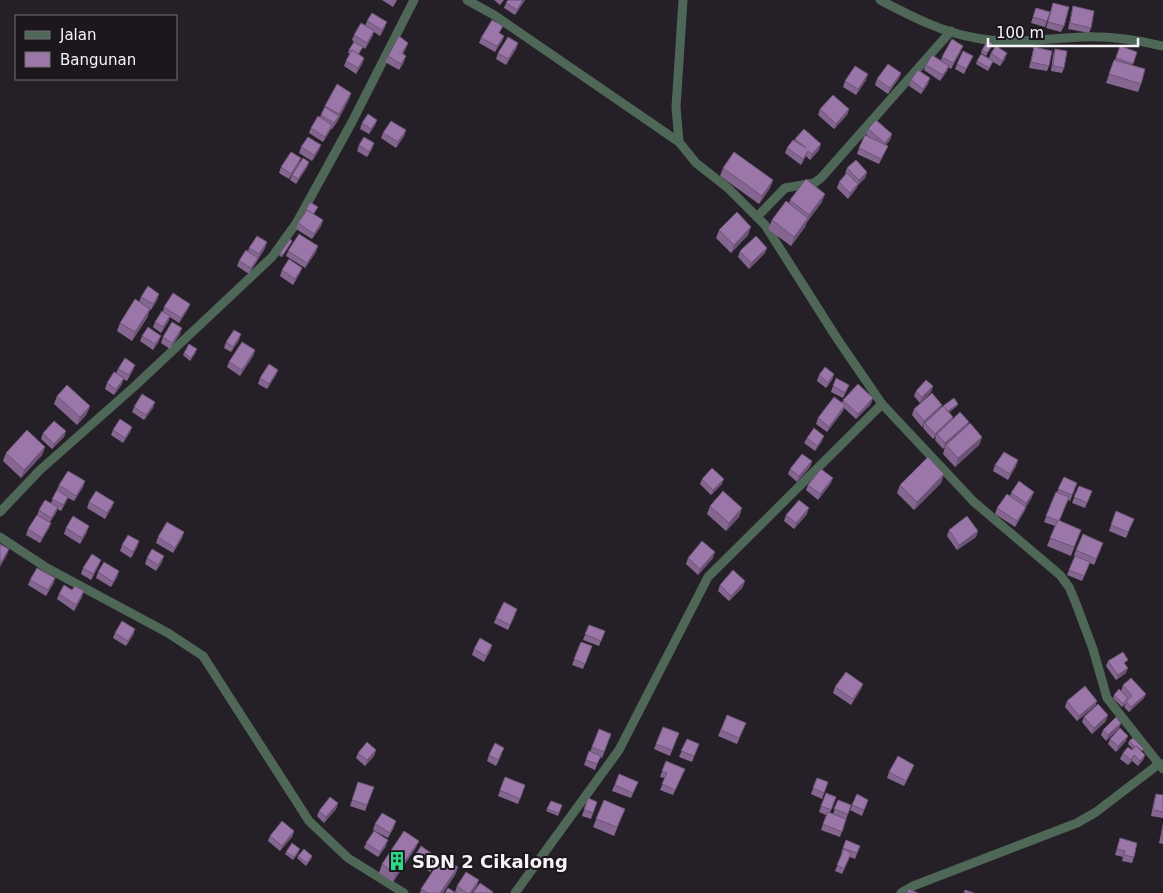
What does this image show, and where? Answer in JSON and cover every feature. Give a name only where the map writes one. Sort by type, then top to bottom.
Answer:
[{"type":"street","points":[[0,512],[40,470],[136,385],[272,257],[297,222],[352,122],[414,0]]},
{"type":"street","points":[[468,0],[494,15],[680,142],[696,163],[728,188],[765,225],[832,332],[882,404],[974,502],[1060,575],[1069,587],[1093,649],[1107,698],[1162,765],[1096,812],[1077,823],[913,886],[901,893]]},
{"type":"street","points":[[680,142],[676,107],[682,0]]},
{"type":"street","points":[[880,0],[922,22],[977,39],[1037,41],[1096,37],[1138,40],[1163,46]]},
{"type":"street","points":[[757,217],[785,188],[814,183],[821,178],[951,31]]},
{"type":"street","points":[[515,893],[619,750],[708,577],[882,404]]},
{"type":"street","points":[[0,538],[47,568],[168,634],[203,656],[309,821],[348,858],[404,893]]},
{"type":"building","points":[[508,0],[523,0],[517,10],[506,3]]},
{"type":"building","points":[[1053,3],[1069,7],[1064,26],[1048,22]]},
{"type":"building","points":[[1073,6],[1094,11],[1091,28],[1070,23]]},
{"type":"building","points":[[1036,8],[1050,12],[1047,21],[1033,17]]},
{"type":"building","points":[[372,13],[387,22],[382,30],[367,21]]},
{"type":"building","points":[[492,20],[503,26],[499,33],[504,36],[497,46],[481,38]]},
{"type":"building","points":[[361,23],[374,31],[367,43],[354,35]]},
{"type":"building","points":[[399,36],[408,43],[402,53],[406,56],[401,64],[388,56]]},
{"type":"building","points":[[508,37],[518,43],[508,59],[498,53]]},
{"type":"building","points":[[952,39],[963,46],[953,63],[942,57]]},
{"type":"building","points":[[988,40],[993,44],[987,53],[982,50]]},
{"type":"building","points":[[354,42],[363,47],[358,54],[349,50]]},
{"type":"building","points":[[996,46],[1007,53],[1002,61],[991,53]]},
{"type":"building","points":[[1120,46],[1137,52],[1133,64],[1116,58]]},
{"type":"building","points":[[1034,47],[1052,51],[1049,66],[1031,62]]},
{"type":"building","points":[[1055,49],[1067,51],[1064,68],[1053,66]]},
{"type":"building","points":[[352,50],[364,58],[358,68],[346,61]]},
{"type":"building","points":[[963,51],[973,56],[966,69],[957,64]]},
{"type":"building","points":[[981,54],[993,61],[989,68],[977,61]]},
{"type":"building","points":[[932,55],[949,66],[943,75],[926,65]]},
{"type":"building","points":[[1114,60],[1145,69],[1141,84],[1109,74]]},
{"type":"building","points":[[888,64],[901,73],[890,88],[877,79]]},
{"type":"building","points":[[855,66],[868,74],[858,89],[845,81]]},
{"type":"building","points":[[918,70],[930,78],[923,89],[911,80]]},
{"type":"building","points":[[337,84],[351,93],[339,114],[325,106]]},
{"type":"building","points":[[833,95],[849,109],[836,124],[820,109]]},
{"type":"building","points":[[325,107],[339,116],[334,123],[321,115]]},
{"type":"building","points":[[368,114],[377,120],[371,129],[362,123]]},
{"type":"building","points":[[318,116],[332,125],[325,137],[311,128]]},
{"type":"building","points":[[876,120],[892,134],[885,143],[868,129]]},
{"type":"building","points":[[391,121],[406,130],[398,142],[383,133]]},
{"type":"building","points":[[804,129],[821,144],[812,154],[808,151],[803,159],[787,148],[793,140],[806,148],[795,139]]},
{"type":"building","points":[[865,135],[888,146],[881,159],[859,148]]},
{"type":"building","points":[[308,137],[321,145],[314,155],[301,147]]},
{"type":"building","points":[[364,137],[374,143],[369,152],[359,145]]},
{"type":"building","points":[[291,152],[301,158],[291,174],[281,167]]},
{"type":"building","points":[[734,152],[773,180],[762,196],[723,168]]},
{"type":"building","points":[[303,158],[309,162],[298,179],[292,175]]},
{"type":"building","points":[[856,160],[867,172],[859,180],[847,168]]},
{"type":"building","points":[[847,173],[858,184],[850,193],[839,182]]},
{"type":"building","points":[[806,179],[825,194],[809,215],[790,200]]},
{"type":"building","points":[[786,201],[808,218],[794,237],[772,220]]},
{"type":"building","points":[[310,202],[318,207],[313,214],[306,211]]},
{"type":"building","points":[[307,210],[323,220],[314,234],[298,223]]},
{"type":"building","points":[[737,212],[751,227],[734,245],[719,230]]},
{"type":"building","points":[[299,234],[318,246],[307,263],[288,251]]},
{"type":"building","points":[[257,236],[267,242],[259,254],[249,248]]},
{"type":"building","points":[[756,236],[767,248],[751,263],[740,251]]},
{"type":"building","points":[[290,239],[292,241],[283,255],[280,253]]},
{"type":"building","points":[[246,250],[258,258],[251,268],[239,261]]},
{"type":"building","points":[[289,259],[302,268],[295,279],[282,270]]},
{"type":"building","points":[[148,286],[159,294],[153,304],[141,297]]},
{"type":"building","points":[[173,293],[190,304],[181,318],[164,307]]},
{"type":"building","points":[[135,299],[150,309],[135,332],[120,323]]},
{"type":"building","points":[[162,311],[170,316],[163,327],[155,322]]},
{"type":"building","points":[[172,322],[182,328],[172,343],[163,337]]},
{"type":"building","points":[[148,327],[161,336],[155,344],[142,336]]},
{"type":"building","points":[[234,330],[241,334],[233,347],[226,342]]},
{"type":"building","points":[[242,342],[255,350],[242,370],[229,362]]},
{"type":"building","points":[[189,344],[197,349],[191,358],[184,353]]},
{"type":"building","points":[[125,358],[135,365],[129,375],[118,369]]},
{"type":"building","points":[[269,364],[278,370],[269,384],[260,378]]},
{"type":"building","points":[[825,367],[834,374],[828,383],[819,375]]},
{"type":"building","points":[[114,372],[124,378],[116,389],[107,383]]},
{"type":"building","points":[[836,378],[849,385],[845,393],[833,386]]},
{"type":"building","points":[[926,380],[933,386],[922,397],[916,391]]},
{"type":"building","points":[[858,384],[873,398],[858,414],[843,400]]},
{"type":"building","points":[[67,385],[90,406],[80,417],[57,396]]},
{"type":"building","points":[[932,393],[942,405],[924,421],[914,409]]},
{"type":"building","points":[[142,394],[155,402],[146,415],[134,407]]},
{"type":"building","points":[[834,397],[845,405],[829,427],[818,418]]},
{"type":"building","points":[[954,398],[958,404],[948,411],[943,406]]},
{"type":"building","points":[[943,406],[953,417],[935,434],[925,423]]},
{"type":"building","points":[[960,412],[969,422],[945,443],[937,434]]},
{"type":"building","points":[[120,419],[132,427],[125,438],[113,430]]},
{"type":"building","points":[[54,421],[66,431],[54,444],[43,433]]},
{"type":"building","points":[[970,423],[982,437],[958,458],[946,445]]},
{"type":"building","points":[[814,428],[824,436],[817,446],[807,438]]},
{"type":"building","points":[[27,430],[45,447],[24,470],[6,453]]},
{"type":"building","points":[[1004,452],[1018,460],[1010,474],[995,465]]},
{"type":"building","points":[[802,454],[812,461],[799,476],[790,469]]},
{"type":"building","points":[[928,457],[944,474],[917,502],[900,485]]},
{"type":"building","points":[[712,468],[724,479],[713,490],[702,479]]},
{"type":"building","points":[[821,469],[833,478],[820,494],[808,485]]},
{"type":"building","points":[[68,471],[85,481],[76,496],[59,485]]},
{"type":"building","points":[[1064,477],[1077,483],[1072,495],[1058,489]]},
{"type":"building","points":[[1019,481],[1034,492],[1026,503],[1011,493]]},
{"type":"building","points":[[1079,486],[1092,491],[1087,503],[1074,497]]},
{"type":"building","points":[[57,490],[68,497],[63,505],[52,499]]},
{"type":"building","points":[[96,491],[114,502],[107,513],[89,502]]},
{"type":"building","points":[[723,491],[742,508],[729,523],[710,506]]},
{"type":"building","points":[[1056,492],[1069,497],[1059,521],[1046,516]]},
{"type":"building","points":[[1007,494],[1026,507],[1017,521],[997,508]]},
{"type":"building","points":[[45,500],[58,507],[51,518],[39,510]]},
{"type":"building","points":[[799,500],[809,508],[796,523],[786,515]]},
{"type":"building","points":[[1116,511],[1134,519],[1128,532],[1111,525]]},
{"type":"building","points":[[37,515],[51,523],[42,538],[28,529]]},
{"type":"building","points":[[73,516],[89,526],[82,538],[66,528]]},
{"type":"building","points":[[967,516],[978,531],[959,545],[949,530]]},
{"type":"building","points":[[1058,520],[1081,530],[1074,547],[1050,538]]},
{"type":"building","points":[[167,522],[184,532],[175,548],[158,537]]},
{"type":"building","points":[[1083,534],[1103,543],[1096,559],[1076,550]]},
{"type":"building","points":[[128,535],[139,541],[133,552],[122,545]]},
{"type":"building","points":[[702,541],[715,552],[700,569],[688,558]]},
{"type":"building","points":[[0,544],[9,549],[0,564]]},
{"type":"building","points":[[152,549],[164,556],[158,565],[147,558]]},
{"type":"building","points":[[92,554],[101,560],[93,574],[83,568]]},
{"type":"building","points":[[1075,556],[1090,562],[1084,576],[1069,570]]},
{"type":"building","points":[[104,562],[119,571],[113,582],[98,572]]},
{"type":"building","points":[[37,568],[55,578],[48,590],[30,580]]},
{"type":"building","points":[[733,570],[745,581],[731,596],[720,585]]},
{"type":"building","points":[[64,585],[72,590],[75,586],[84,591],[76,605],[59,594]]},
{"type":"building","points":[[504,602],[517,609],[510,625],[496,618]]},
{"type":"building","points":[[122,621],[135,629],[128,641],[115,633]]},
{"type":"building","points":[[589,625],[605,631],[601,641],[585,634]]},
{"type":"building","points":[[480,638],[492,645],[486,656],[474,649]]},
{"type":"building","points":[[581,642],[592,646],[585,664],[574,659]]},
{"type":"building","points":[[1123,652],[1128,660],[1124,663],[1128,668],[1118,675],[1108,661]]},
{"type":"building","points":[[846,672],[863,684],[853,699],[835,687]]},
{"type":"building","points":[[1131,678],[1146,694],[1131,707],[1126,701],[1132,696],[1123,685]]},
{"type":"building","points":[[1085,686],[1097,701],[1079,716],[1067,701]]},
{"type":"building","points":[[1119,689],[1128,698],[1123,704],[1114,695]]},
{"type":"building","points":[[1098,704],[1108,715],[1094,728],[1084,717]]},
{"type":"building","points":[[727,715],[746,723],[739,738],[721,730]]},
{"type":"building","points":[[1116,717],[1121,723],[1108,735],[1103,730]]},
{"type":"building","points":[[663,727],[679,733],[672,750],[656,744]]},
{"type":"building","points":[[1120,728],[1128,736],[1118,746],[1110,739]]},
{"type":"building","points":[[599,729],[611,734],[604,752],[592,747]]},
{"type":"building","points":[[1133,738],[1144,749],[1142,751],[1129,741]]},
{"type":"building","points":[[687,739],[699,744],[694,756],[681,751]]},
{"type":"building","points":[[367,742],[376,750],[367,760],[358,753]]},
{"type":"building","points":[[495,743],[504,748],[498,760],[489,755]]},
{"type":"building","points":[[1136,746],[1145,755],[1140,761],[1134,755],[1131,760],[1123,753],[1128,747],[1132,750]]},
{"type":"building","points":[[589,751],[601,756],[597,764],[586,760]]},
{"type":"building","points":[[898,756],[914,765],[906,781],[889,772]]},
{"type":"building","points":[[666,761],[685,769],[675,790],[662,784],[667,773],[662,771]]},
{"type":"building","points":[[619,774],[638,782],[633,793],[615,785]]},
{"type":"building","points":[[505,777],[525,785],[520,799],[500,790]]},
{"type":"building","points":[[817,778],[828,782],[824,793],[813,788]]},
{"type":"building","points":[[358,782],[374,787],[367,805],[352,800]]},
{"type":"building","points":[[826,793],[836,797],[831,810],[821,806]]},
{"type":"building","points":[[857,794],[868,800],[864,810],[852,805]]},
{"type":"building","points":[[1156,794],[1163,795],[1163,812],[1153,810]]},
{"type":"building","points":[[330,797],[338,803],[326,817],[319,811]]},
{"type":"building","points":[[588,798],[597,802],[593,813],[584,810]]},
{"type":"building","points":[[604,800],[625,809],[617,827],[596,819]]},
{"type":"building","points":[[838,800],[851,805],[848,814],[834,809]]},
{"type":"building","points":[[551,801],[562,805],[559,813],[547,809]]},
{"type":"building","points":[[828,812],[846,819],[842,832],[823,824]]},
{"type":"building","points":[[382,813],[396,821],[390,833],[375,824]]},
{"type":"building","points":[[282,821],[294,831],[282,846],[270,836]]},
{"type":"building","points":[[374,831],[388,840],[380,852],[366,843]]},
{"type":"building","name":"SDN 2 Cikalong","points":[[404,831],[419,841],[396,874],[382,864]]},
{"type":"building","points":[[1120,838],[1137,843],[1134,857],[1124,855],[1125,851],[1117,849]]},
{"type":"building","points":[[846,840],[860,846],[857,853],[843,848]]},
{"type":"building","points":[[292,843],[300,849],[294,857],[286,852]]},
{"type":"building","points":[[421,846],[438,858],[432,866],[416,854]]},
{"type":"building","points":[[304,849],[312,856],[307,863],[298,856]]},
{"type":"building","points":[[844,849],[851,853],[844,869],[837,865]]},
{"type":"building","name":"SDN 2 Cikalong","points":[[442,857],[458,867],[440,893],[428,893],[421,889]]},
{"type":"building","points":[[466,872],[479,880],[470,893],[457,886]]},
{"type":"building","points":[[480,883],[493,892],[473,893]]},
{"type":"building","points":[[448,888],[456,893],[445,893]]},
{"type":"building","points":[[908,889],[918,893],[907,893]]},
{"type":"place","name":"SDN 2 Cikalong","points":[[397,861]]}]
